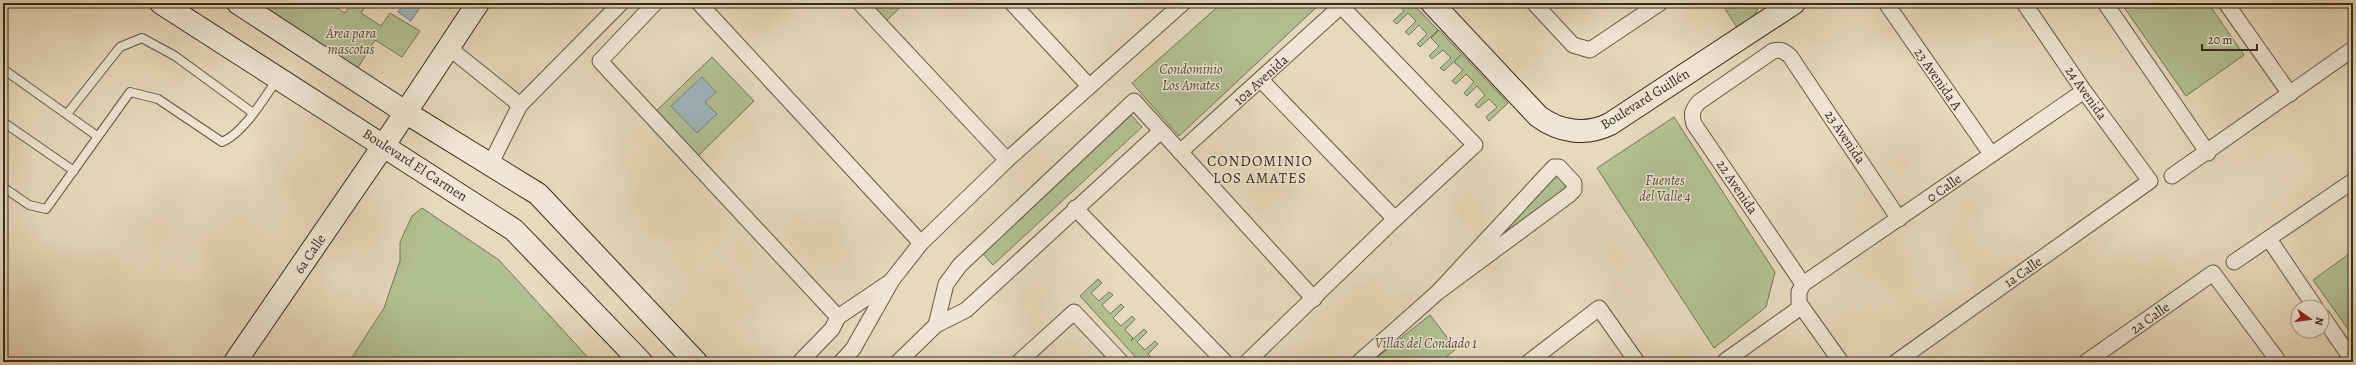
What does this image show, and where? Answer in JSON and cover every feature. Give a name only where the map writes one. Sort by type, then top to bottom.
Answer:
[{"type":"main road","name":"Boulevard El Carmen","points":[[161,3],[514,230],[640,362]]},
{"type":"main road","points":[[238,3],[405,112],[538,194],[696,362]]},
{"type":"main road","points":[[405,112],[478,3]]},
{"type":"main road","name":"Boulevard Guillén","points":[[1432,3],[1538,116],[1559,128],[1578,132],[1594,131],[1610,124],[1773,11],[1794,3]]},
{"type":"main road","name":"6a Calle","points":[[235,362],[405,112]]},
{"type":"street","points":[[490,165],[520,105],[621,3]]},
{"type":"street","points":[[655,3],[600,60],[838,317]]},
{"type":"street","points":[[699,3],[921,243]]},
{"type":"street","points":[[860,3],[1007,160]]},
{"type":"street","points":[[1012,3],[1089,86]]},
{"type":"street","points":[[1534,3],[1573,45],[1583,49],[1592,49],[1660,3]]},
{"type":"street","name":"23 Avenida A","points":[[1886,3],[1991,154]]},
{"type":"street","name":"24 Avenida","points":[[2024,3],[2084,91],[2150,181]]},
{"type":"street","points":[[2105,3],[2208,153]]},
{"type":"street","points":[[2226,3],[2290,94]]},
{"type":"street","points":[[841,362],[853,348],[892,280],[921,243],[1007,160],[1176,5]]},
{"type":"street","name":"10a Avenida","points":[[1180,152],[1341,6],[1475,145],[1395,219]]},
{"type":"street","points":[[448,47],[520,105]]},
{"type":"street","points":[[2172,176],[2208,153],[2353,49]]},
{"type":"street","name":"22 Avenida","points":[[1790,56],[1780,50],[1774,51],[1699,102],[1693,109],[1692,116],[1694,124],[1803,284]]},
{"type":"street","name":"23 Avenida","points":[[1790,56],[1899,219]]},
{"type":"street","points":[[1247,362],[1314,299],[1395,219],[1261,80]]},
{"type":"street","name":"0 Calle","points":[[1803,284],[2084,91]]},
{"type":"street","points":[[936,326],[946,284],[960,266],[1134,101],[1314,299]]},
{"type":"street","points":[[898,362],[936,326],[966,310],[1075,208],[1161,131]]},
{"type":"street","points":[[1359,362],[1438,292],[1569,195],[1574,190],[1574,183],[1559,167],[1554,167],[1438,292]]},
{"type":"street","name":"1a Calle","points":[[1896,362],[2150,181]]},
{"type":"street","points":[[2234,262],[2352,184]]},
{"type":"street","points":[[1075,208],[1225,362]]},
{"type":"street","points":[[2269,239],[2310,299]]},
{"type":"street","name":"2a Calle","points":[[2086,362],[2213,273],[2279,362]]},
{"type":"street","points":[[810,359],[832,329],[838,317],[892,280]]},
{"type":"street","points":[[1803,284],[1799,292],[1799,303],[1841,362]]},
{"type":"street","points":[[1725,361],[1801,307]]},
{"type":"street","points":[[1529,362],[1599,308],[1637,362]]},
{"type":"street","points":[[1019,362],[1074,312],[1121,362]]},
{"type":"street","points":[[2330,328],[2353,362]]},
{"type":"lane","points":[[67,114],[120,47],[142,38],[175,56],[253,113]]},
{"type":"lane","points":[[3,70],[97,136]]},
{"type":"lane","points":[[3,187],[29,205],[46,209],[130,92],[158,99],[222,142],[231,138],[253,113],[278,78]]},
{"type":"lane","points":[[3,122],[74,171]]},
{"type":"green space","name":"Área para mascotas","points":[[250,3],[329,3],[345,13],[351,3],[367,3],[361,13],[381,26],[390,13],[420,31],[402,57],[375,40],[356,71]]},
{"type":"green space","points":[[865,3],[905,3],[884,23]]},
{"type":"green space","name":"Condominio Los Amates","points":[[1222,3],[1321,3],[1179,136],[1132,83]]},
{"type":"green space","points":[[1397,3],[1412,3],[1438,30],[1420,47],[1417,44],[1427,34],[1419,25],[1409,35],[1405,32],[1416,21],[1408,13],[1397,24],[1393,21],[1404,11]]},
{"type":"green space","points":[[1730,3],[1760,3],[1756,13],[1738,29],[1724,7]]},
{"type":"green space","points":[[2121,3],[2208,3],[2244,55],[2186,96]]},
{"type":"green space","points":[[1439,30],[1508,103],[1489,121],[1486,117],[1497,107],[1489,99],[1478,108],[1475,105],[1485,95],[1477,86],[1467,96],[1464,93],[1474,82],[1466,74],[1456,84],[1452,81],[1463,70],[1454,62],[1461,55],[1444,71],[1440,68],[1451,58],[1443,50],[1432,59],[1429,56],[1439,46],[1431,38]]},
{"type":"green space","points":[[712,57],[754,101],[696,158],[653,114]]},
{"type":"green space","name":"Condominio Los Amates","points":[[1131,115],[1142,127],[993,265],[982,253]]},
{"type":"green space","name":"Fuentes del Valle 4","points":[[1674,117],[1775,272],[1766,307],[1714,348],[1597,168]]},
{"type":"green space","points":[[1559,167],[1569,195],[1438,292]]},
{"type":"green space","points":[[422,208],[499,260],[592,362],[349,362],[384,308],[400,261],[400,242],[412,216]]},
{"type":"green space","points":[[2353,251],[2353,336],[2330,304],[2330,299],[2327,299],[2313,280]]},
{"type":"green space","points":[[1098,279],[1102,283],[1091,293],[1099,301],[1109,292],[1113,295],[1102,305],[1110,314],[1121,304],[1124,307],[1113,318],[1121,326],[1132,316],[1135,319],[1125,330],[1133,338],[1131,341],[1144,329],[1147,332],[1137,342],[1145,350],[1155,341],[1158,344],[1148,354],[1156,362],[1140,362],[1080,296]]},
{"type":"green space","name":"Villas del Condado 1","points":[[1430,315],[1456,349],[1440,362],[1371,362]]},
{"type":"water","points":[[404,3],[423,3],[411,21],[398,12]]},
{"type":"water","points":[[702,77],[716,92],[705,102],[717,114],[697,133],[671,106]]},
{"type":"district","name":"CONDOMINIO LOS AMATES","points":[[1260,170]]}]
